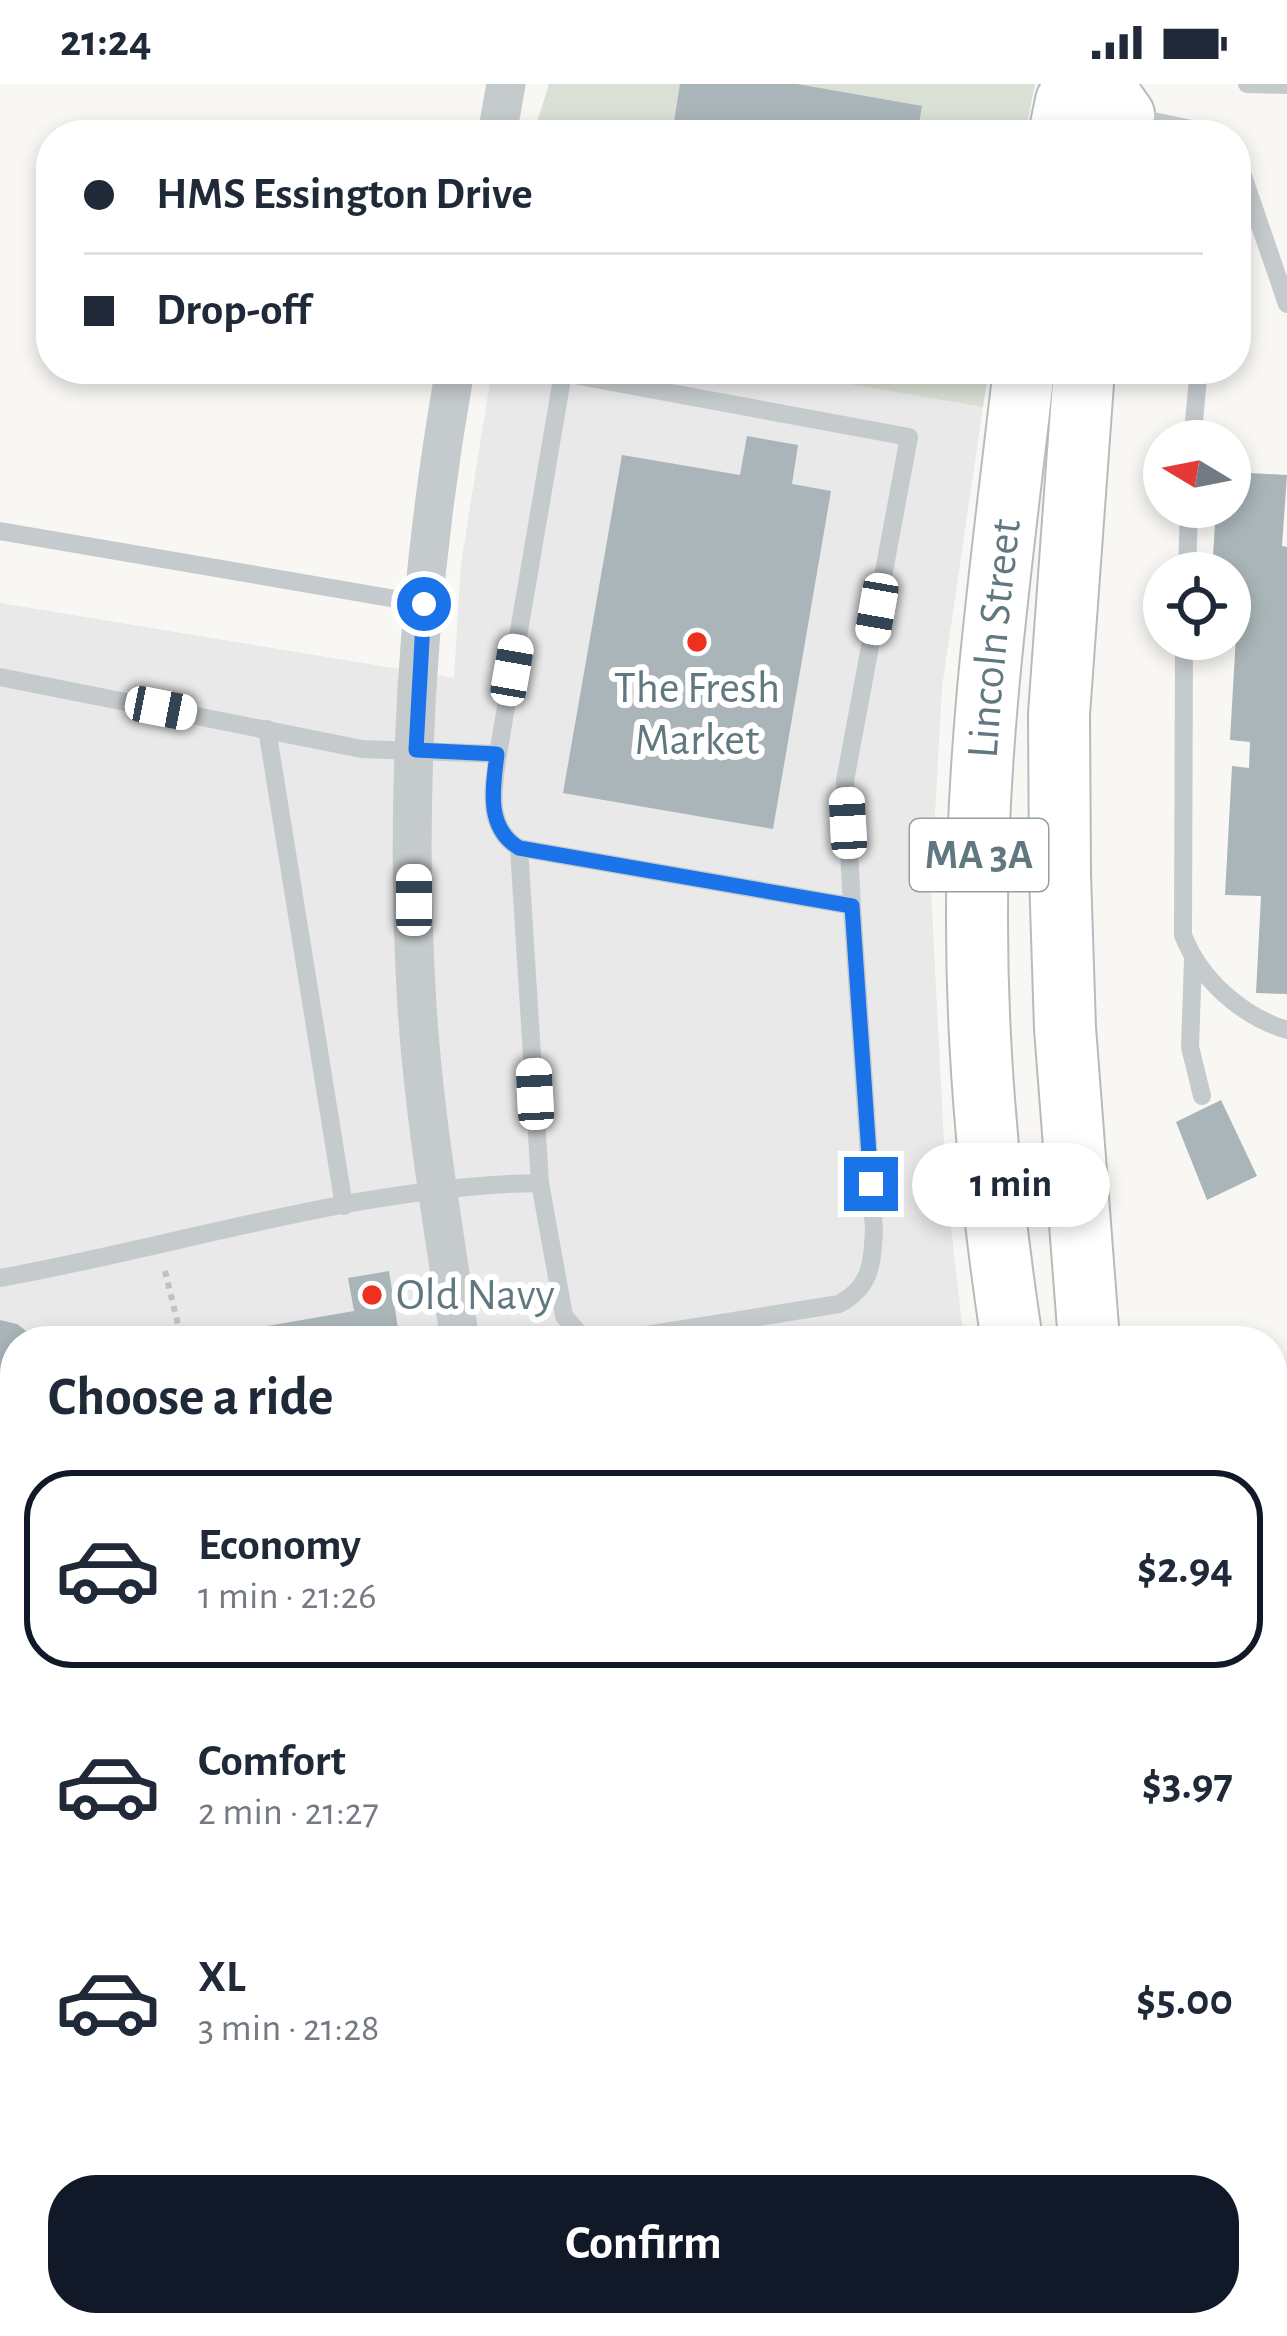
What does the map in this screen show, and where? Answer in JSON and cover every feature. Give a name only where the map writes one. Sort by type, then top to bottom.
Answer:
[{"type":"main road","points":[[1063,120],[1066,101],[1108,105]]},
{"type":"main road","name":"Lincoln Street","points":[[1010,1326],[983,1082],[977,922],[993,609],[1022,384]]},
{"type":"main road","name":"Lincoln Street","points":[[1083,384],[1059,714],[1065,1028],[1088,1326]]},
{"type":"street","points":[[500,120],[506,84]]},
{"type":"street","points":[[453,384],[424,604],[416,750],[417,1006],[437,1192],[458,1326]]},
{"type":"lane","points":[[1247,84],[1287,85]]},
{"type":"lane","points":[[1108,105],[1164,120]]},
{"type":"lane","points":[[1251,203],[1287,304]]},
{"type":"lane","points":[[561,384],[497,754],[495,816],[503,836],[519,848],[852,906]]},
{"type":"lane","points":[[618,384],[909,437],[845,781],[874,1230],[872,1265],[856,1294],[838,1304],[703,1326]]},
{"type":"lane","points":[[1194,420],[1198,384]]},
{"type":"lane","points":[[0,531],[424,604]]},
{"type":"lane","points":[[1184,660],[1183,934],[1193,960],[1190,1047],[1202,1096]]},
{"type":"lane","points":[[0,677],[362,748],[497,754]]},
{"type":"lane","points":[[267,729],[344,1206]]},
{"type":"lane","points":[[519,848],[540,1183],[564,1316],[573,1326]]},
{"type":"lane","points":[[1193,960],[1259,1022],[1287,1030]]},
{"type":"lane","points":[[0,1278],[344,1206],[540,1183]]},
{"type":"path","points":[[160,1244],[179,1326]]},
{"type":"shaded area","points":[[549,84],[1035,84],[1028,120],[538,120]]},
{"type":"shaded area","points":[[490,384],[849,384],[983,407],[942,687],[931,889],[946,1184],[962,1326],[0,1326],[0,603],[454,678],[461,564]]},
{"type":"shaded area","points":[[849,384],[987,384],[983,407]]},
{"type":"building","points":[[680,84],[797,84],[922,106],[920,120],[674,120]]},
{"type":"building","name":"The Fresh Market","points":[[747,436],[798,445],[792,484],[831,491],[773,829],[563,793],[622,455],[740,475]]},
{"type":"building","points":[[1251,473],[1287,475],[1282,546],[1287,547],[1287,994],[1256,993],[1261,896],[1225,895],[1232,766],[1249,768],[1250,742],[1230,740],[1235,660],[1251,660],[1251,552],[1213,552],[1215,528],[1251,528]]},
{"type":"building","points":[[1221,1100],[1257,1176],[1207,1200],[1176,1122]]},
{"type":"building","points":[[389,1271],[398,1326],[267,1326],[354,1311],[348,1278]]},
{"type":"place","name":"The Fresh Market","points":[[697,642]]},
{"type":"place","name":"Old Navy","points":[[372,1295]]},
{"type":"route","points":[[424,604],[416,750],[497,754],[493,802],[500,830],[509,842],[519,848],[852,906],[871,1184]]}]
